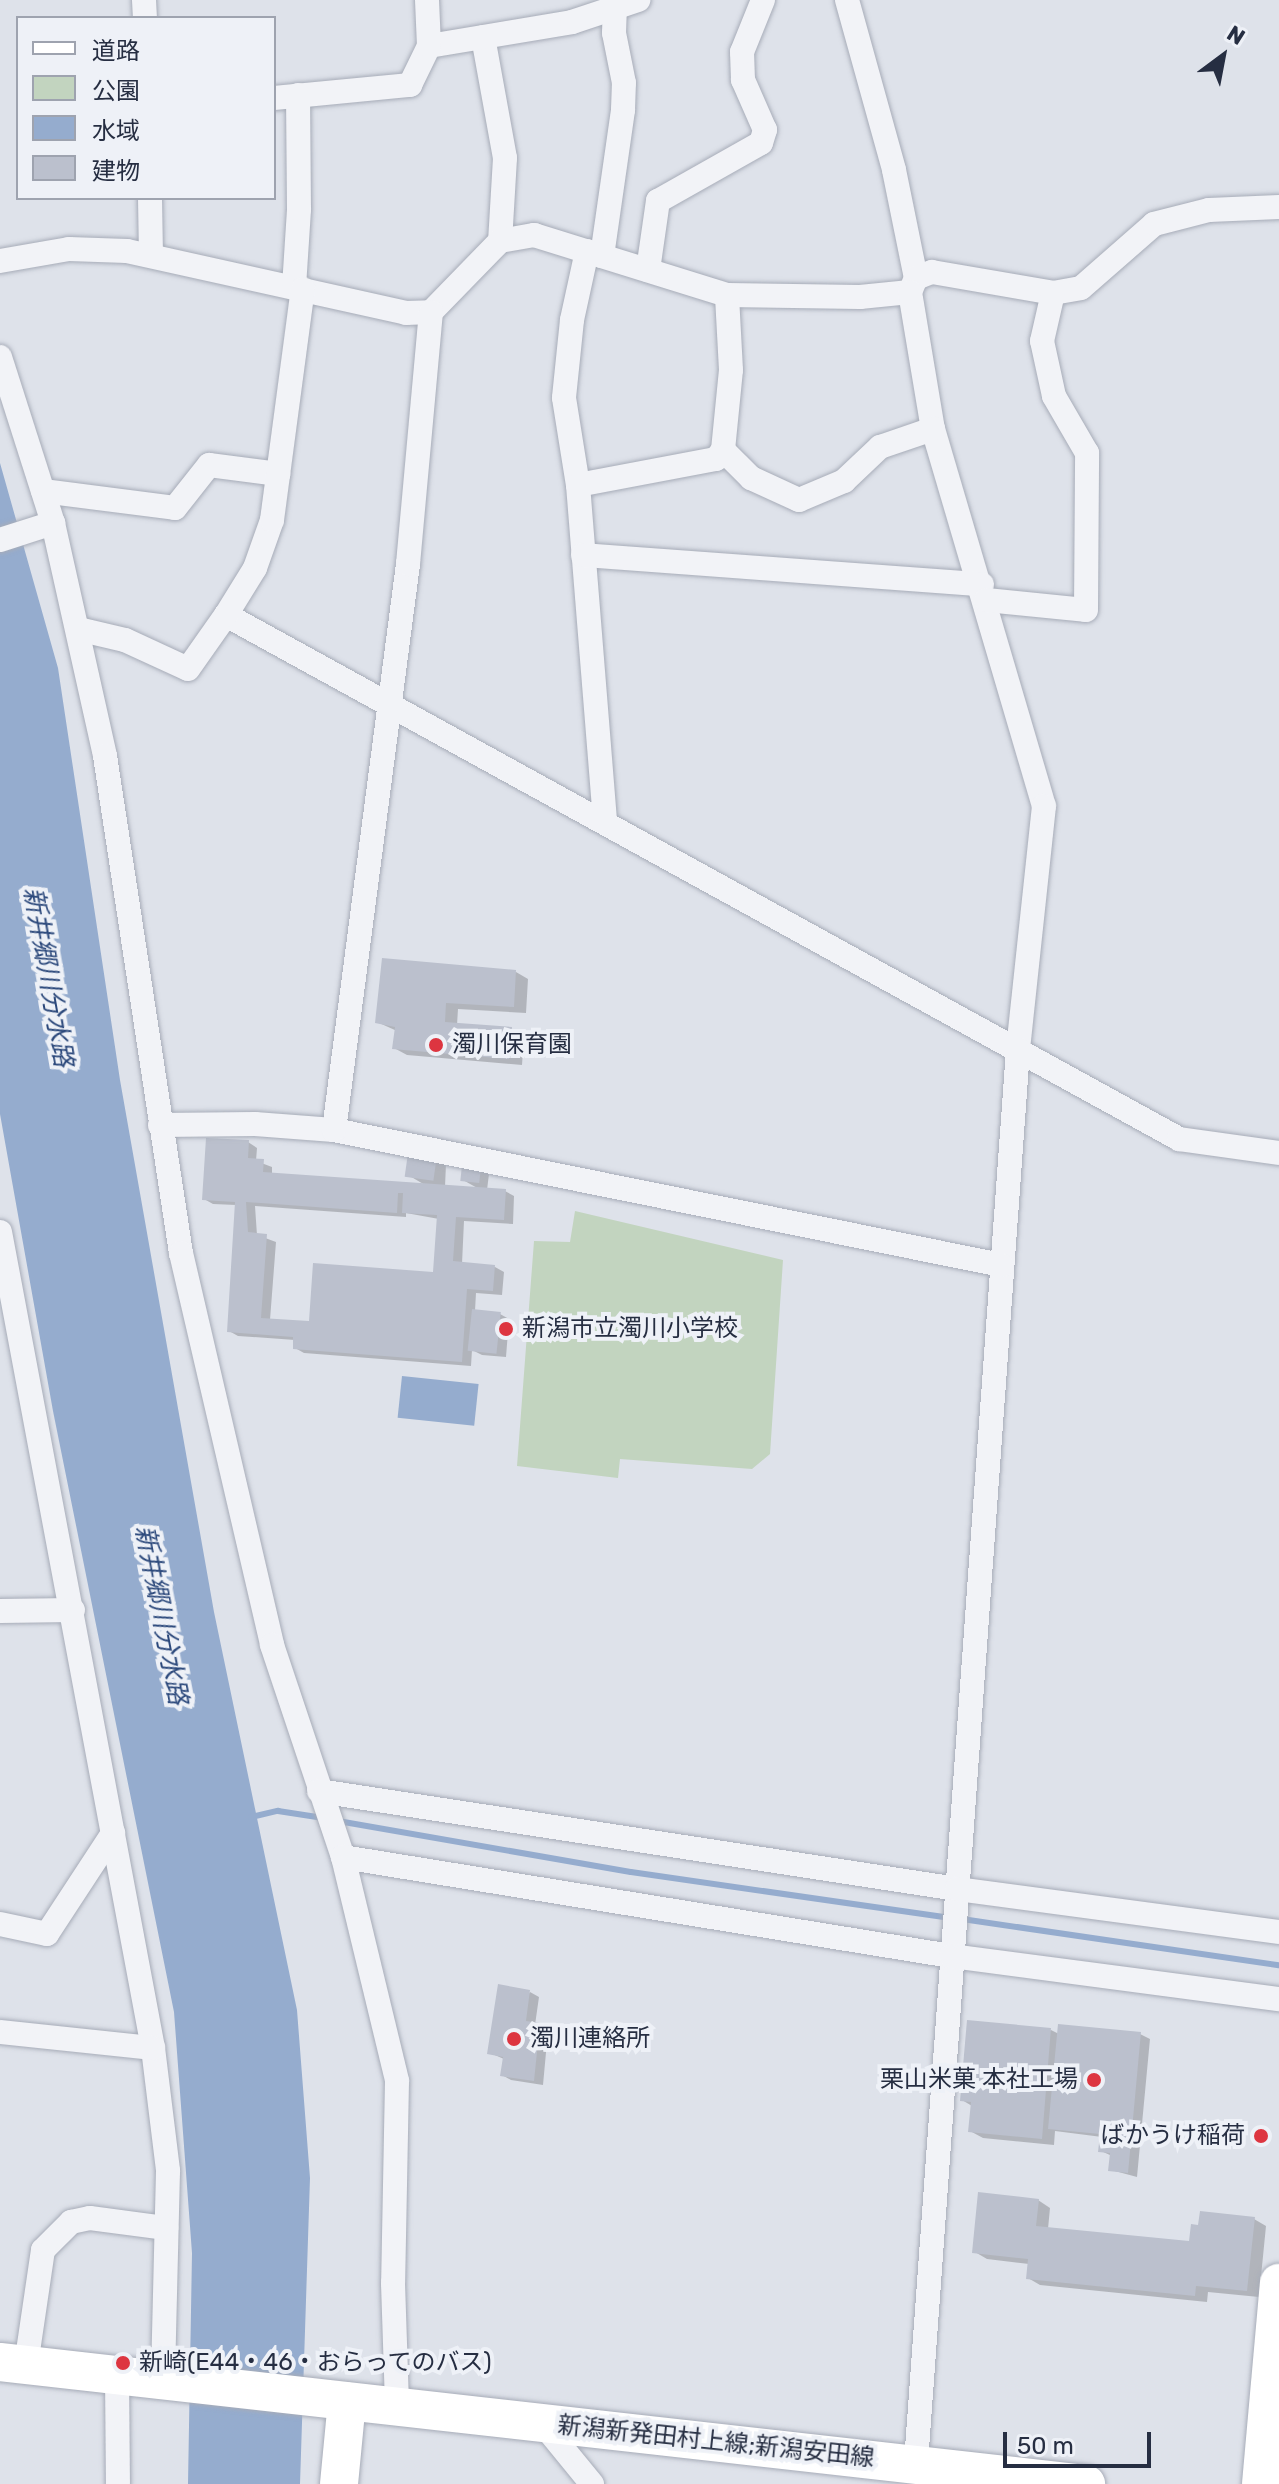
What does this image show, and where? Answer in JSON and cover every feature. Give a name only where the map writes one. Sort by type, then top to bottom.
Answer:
[{"type":"main road","points":[[1261,2484],[1279,2283]]},
{"type":"main road","name":"新潟新発田村上線;新潟安田線","points":[[13,2364],[397,2404],[1086,2484]]},
{"type":"main road","points":[[336,2400],[339,2484]]},
{"type":"street","points":[[78,629],[125,640],[188,669],[255,568],[272,520],[298,288],[299,209],[286,96],[410,85],[429,46],[427,0]]},
{"type":"street","points":[[648,270],[658,201],[761,143],[765,130],[743,80],[742,52],[763,0]]},
{"type":"street","points":[[847,0],[894,170],[933,429],[984,592],[1044,806],[1018,1050],[1001,1265],[916,2463]]},
{"type":"street","points":[[429,46],[572,22],[626,3]]},
{"type":"street","points":[[605,822],[578,485],[564,398],[572,320],[595,254],[623,110],[624,83],[614,33],[626,3]]},
{"type":"street","points":[[483,37],[505,158],[500,241]]},
{"type":"street","points":[[150,200],[151,255]]},
{"type":"street","points":[[334,1130],[391,704],[431,312],[500,241],[534,235],[727,295],[860,297],[913,285],[932,272],[1053,293],[1081,288],[1154,224],[1209,210],[1279,207]]},
{"type":"street","points":[[0,261],[69,249],[151,255],[406,313],[431,312]]},
{"type":"street","points":[[583,555],[984,592],[1086,610],[1087,453],[1054,396],[1042,341],[1053,293]]},
{"type":"street","points":[[578,485],[716,459],[723,450],[731,370],[727,295]]},
{"type":"street","points":[[0,357],[53,523],[105,756],[181,1253],[272,1645],[343,1857],[397,2081],[393,2283],[397,2404]]},
{"type":"street","points":[[723,450],[751,478],[799,500],[844,481],[880,447],[933,429]]},
{"type":"street","points":[[43,491],[175,508],[209,465],[278,474]]},
{"type":"street","points":[[0,540],[53,523]]},
{"type":"street","points":[[226,615],[1179,1139],[1279,1153]]},
{"type":"street","points":[[160,1125],[255,1124],[334,1130],[1001,1265]]},
{"type":"street","points":[[0,1232],[2,1264],[73,1610],[153,2048],[168,2171],[166,2228],[177,2381]]},
{"type":"street","points":[[0,1611],[73,1610]]},
{"type":"street","points":[[319,1791],[957,1894],[1279,1932]]},
{"type":"street","points":[[0,1924],[47,1934],[113,1833]]},
{"type":"street","points":[[343,1857],[1279,1999]]},
{"type":"street","points":[[0,2032],[153,2048]]},
{"type":"street","points":[[13,2364],[43,2250],[71,2222],[90,2218],[166,2228]]},
{"type":"street","points":[[117,2375],[118,2484]]},
{"type":"street","points":[[542,2423],[592,2484]]},
{"type":"green space","points":[[575,1211],[783,1260],[770,1454],[752,1469],[620,1459],[618,1478],[517,1466],[534,1241],[570,1242]]},
{"type":"water","name":"新井郷川分水路","points":[[0,463],[58,668],[120,1080],[214,1612],[297,2010],[310,2178],[300,2484],[188,2484],[192,2253],[174,2012],[53,1411],[0,1114]]},
{"type":"water","points":[[402,1376],[479,1384],[474,1426],[398,1418]]},
{"type":"building","points":[[382,958],[516,970],[514,1007],[446,1003],[445,1022],[512,1027],[509,1059],[392,1049],[395,1027],[375,1023]]},
{"type":"building","points":[[206,1138],[249,1140],[248,1158],[264,1159],[263,1172],[506,1189],[504,1220],[456,1217],[453,1261],[495,1265],[493,1291],[467,1289],[462,1362],[293,1349],[293,1337],[227,1332],[235,1202],[202,1200]],"holes":[[[398,1193],[403,1193],[402,1213],[437,1215],[433,1272],[313,1263],[309,1321],[261,1318],[267,1234],[248,1232],[246,1202],[397,1213]]]},
{"type":"building","points":[[408,1153],[437,1157],[433,1181],[405,1177]]},
{"type":"building","points":[[462,1165],[481,1167],[479,1183],[460,1181]]},
{"type":"building","points":[[472,1309],[501,1312],[496,1354],[468,1351]]},
{"type":"building","name":"濁川連絡所","points":[[498,1984],[530,1990],[526,2021],[540,2023],[534,2081],[500,2076],[503,2057],[487,2054]]},
{"type":"building","points":[[967,2020],[1051,2028],[1042,2139],[968,2132],[971,2102],[960,2101]]},
{"type":"building","name":"栗山米菓 本社工場","points":[[1058,2024],[1141,2032],[1128,2173],[1108,2171],[1110,2153],[1098,2152],[1100,2134],[1048,2129]]},
{"type":"building","points":[[978,2192],[1039,2199],[1036,2226],[1189,2241],[1191,2224],[1198,2225],[1200,2211],[1255,2217],[1247,2291],[1196,2286],[1195,2296],[1026,2279],[1028,2259],[972,2253]]},
{"type":"waterway","points":[[251,1817],[278,1811],[323,1818]]},
{"type":"waterway","points":[[338,1821],[631,1872],[951,1918]]},
{"type":"waterway","points":[[962,1919],[1279,1965]]},
{"type":"place","name":"濁川保育園","points":[[436,1045]]},
{"type":"place","name":"新潟市立濁川小学校","points":[[506,1329]]},
{"type":"place","name":"濁川連絡所","points":[[514,2039]]},
{"type":"place","name":"栗山米菓 本社工場","points":[[1094,2080]]},
{"type":"place","name":"ばかうけ稲荷","points":[[1261,2136]]},
{"type":"place","name":"新崎(E44・46・おらってのバス)","points":[[123,2363]]}]
